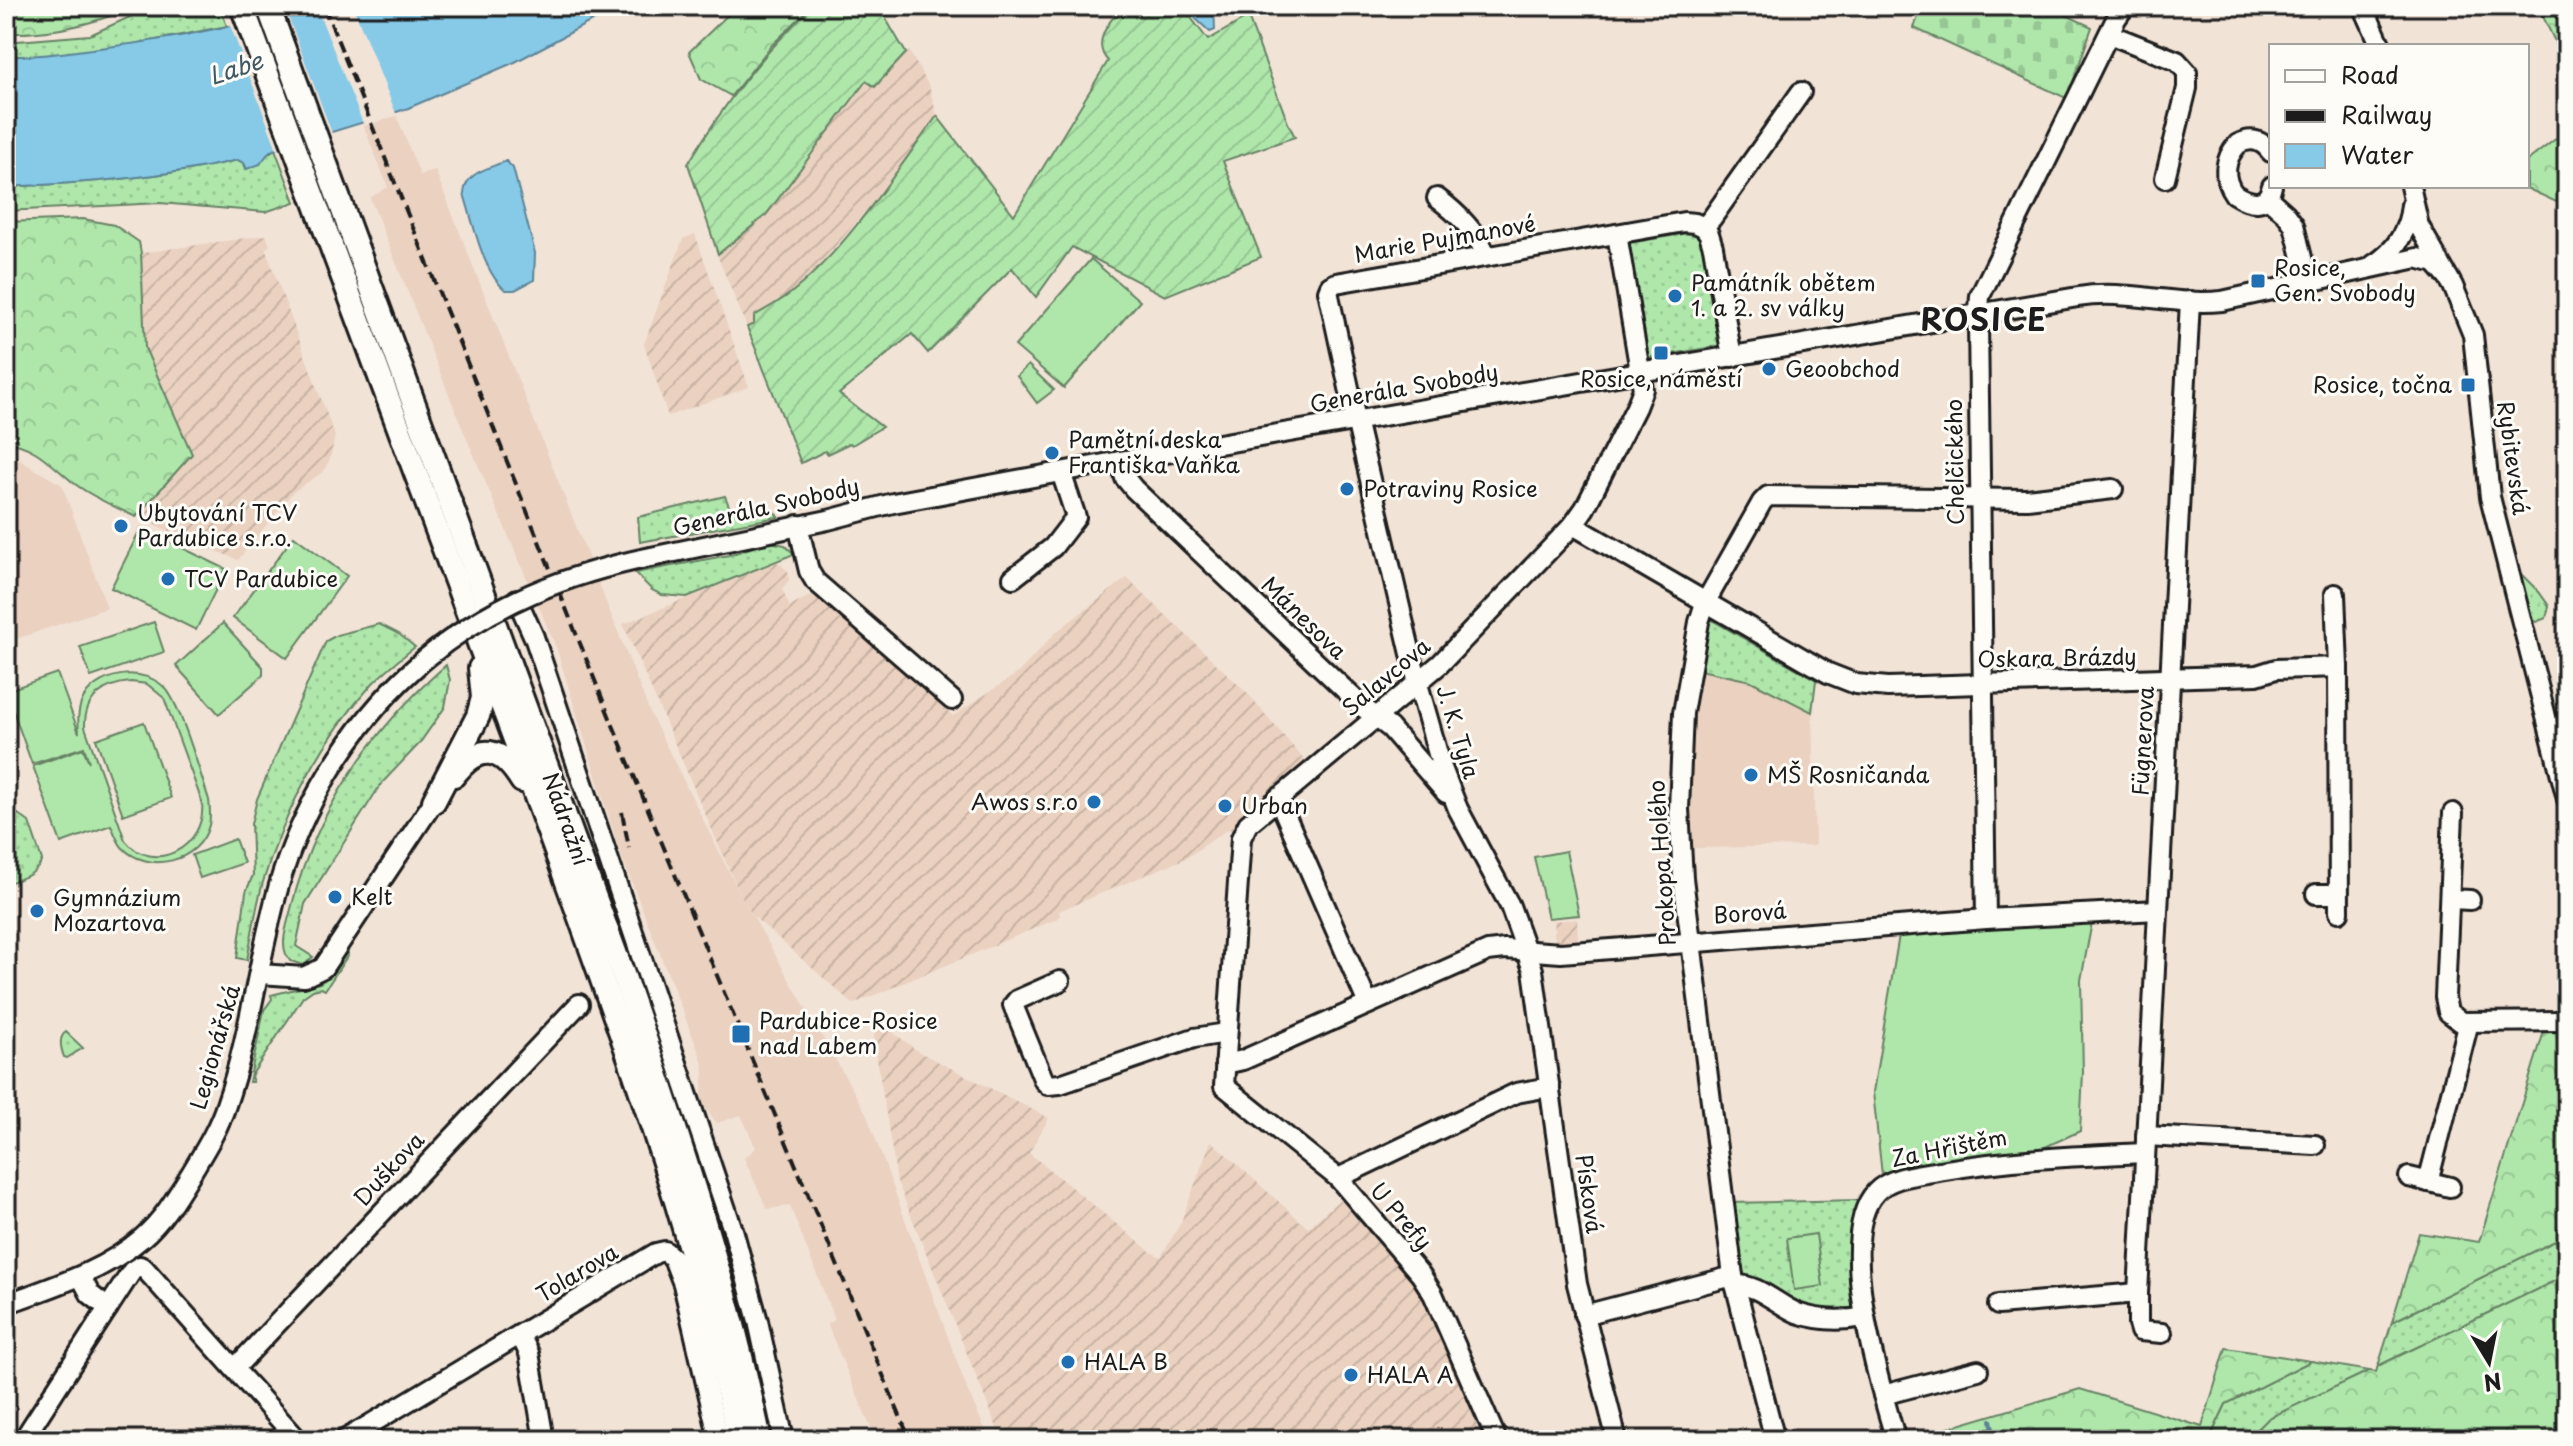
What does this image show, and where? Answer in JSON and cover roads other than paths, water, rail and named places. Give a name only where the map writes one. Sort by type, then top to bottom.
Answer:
[{"type":"main road","name":"Nádražní","points":[[242,6],[540,809],[645,1103],[690,1242],[739,1440]]},
{"type":"main road","name":"Nádražní","points":[[268,6],[623,974],[704,1215],[760,1440]]},
{"type":"main road","points":[[434,801],[481,706],[483,690],[474,631]]},
{"type":"main road","points":[[434,801],[469,758],[492,752],[510,763],[540,809]]},
{"type":"street","name":"Chelčického","points":[[1986,919],[1979,498],[1980,296],[2125,6]]},
{"type":"street","points":[[2363,6],[2380,44]]},
{"type":"street","points":[[2109,34],[2177,61],[2187,72],[2187,88],[2165,178]]},
{"type":"street","points":[[1732,357],[1713,247],[1704,227],[1801,92]]},
{"type":"street","points":[[2269,150],[2261,142],[2243,142],[2231,152],[2226,171],[2228,184],[2234,194],[2255,202],[2263,202],[2270,192],[2294,225],[2308,282]]},
{"type":"street","points":[[2355,272],[2385,257],[2398,241],[2410,215],[2410,188]]},
{"type":"street","name":"Rybitevská","points":[[2410,188],[2419,226],[2466,312],[2475,342],[2490,497],[2560,742],[2567,799]]},
{"type":"street","points":[[1437,198],[1481,243],[1486,256]]},
{"type":"street","name":"Marie Pujmanové","points":[[1356,420],[1329,295],[1330,286],[1684,222],[1704,227]]},
{"type":"street","name":"Salavcova","points":[[1225,1064],[1241,838],[1248,824],[1453,652],[1573,525],[1585,508],[1640,400],[1643,389],[1641,372],[1617,234]]},
{"type":"street","name":"Generála Svobody","points":[[517,599],[591,571],[904,500],[1979,314],[2094,295],[2222,301],[2422,258],[2435,263],[2449,279]]},
{"type":"street","name":"Fügnerova","points":[[2162,1333],[2140,1331],[2138,1293],[2190,301]]},
{"type":"street","name":"J. K. Tyla","points":[[1356,420],[1418,684],[1442,768],[1458,809],[1510,906],[1526,951]]},
{"type":"street","name":"Mánesova","points":[[1120,461],[1125,478],[1134,489],[1364,708],[1390,728],[1458,809]]},
{"type":"street","points":[[1013,578],[1053,547],[1076,517],[1061,472]]},
{"type":"street","name":"Prokopa Holého","points":[[1775,1440],[1734,1281],[1680,843],[1681,737],[1694,642],[1705,603],[1768,496],[2027,499],[2113,489]]},
{"type":"street","points":[[798,525],[809,571],[815,581],[952,700]]},
{"type":"street","name":"Oskara Brázdy","points":[[1573,525],[1848,682],[1875,687],[2171,679],[2257,675],[2276,669],[2338,667]]},
{"type":"street","points":[[2316,894],[2338,903],[2335,594]]},
{"type":"street","points":[[517,599],[534,637],[738,1245],[784,1440]]},
{"type":"street","name":"Legionářská","points":[[6,1304],[81,1277],[114,1260],[163,1216],[214,1135],[230,1092],[283,874],[306,814],[333,766],[392,689],[425,659],[473,624],[517,599]]},
{"type":"street","points":[[1278,798],[1368,1004]]},
{"type":"street","name":"Legionářská","points":[[260,974],[304,977],[318,972],[327,964],[434,801]]},
{"type":"street","points":[[2453,813],[2445,1004],[2451,1016],[2461,1022],[2567,1021]]},
{"type":"street","points":[[2450,899],[2470,900]]},
{"type":"street","name":"Borová","points":[[1225,1064],[1243,1060],[1488,951],[1561,953],[1986,919],[2158,910]]},
{"type":"street","name":"Písková","points":[[1526,951],[1536,983],[1574,1268],[1617,1440]]},
{"type":"street","points":[[1060,981],[1017,1000],[1013,1005],[1048,1085],[1060,1084],[1194,1038],[1227,1033]]},
{"type":"street","name":"Duškova","points":[[235,1368],[579,1004]]},
{"type":"street","points":[[2428,1182],[2469,1022]]},
{"type":"street","name":"U Prefy","points":[[1225,1064],[1224,1086],[1338,1178],[1428,1284],[1497,1440]]},
{"type":"street","points":[[1338,1178],[1516,1093],[1550,1087]]},
{"type":"street","points":[[2146,1144],[2315,1145]]},
{"type":"street","name":"Za Hřištěm","points":[[1896,1440],[1865,1317],[1858,1261],[1859,1240],[1869,1203],[1878,1190],[1910,1177],[2015,1159],[2146,1144]]},
{"type":"street","points":[[2409,1177],[2450,1187]]},
{"type":"street","name":"Tolarova","points":[[344,1440],[656,1253],[668,1251],[683,1284],[719,1440]]},
{"type":"street","points":[[23,1440],[132,1271],[140,1266],[298,1440]]},
{"type":"street","points":[[81,1277],[90,1294],[108,1308]]},
{"type":"street","points":[[1584,1315],[1734,1281],[1806,1315],[1843,1320],[1865,1317]]},
{"type":"street","points":[[1998,1305],[2138,1293]]},
{"type":"street","points":[[520,1335],[529,1353],[544,1440]]},
{"type":"street","points":[[1883,1395],[1978,1370]]},
{"type":"water","name":"Labe","points":[[305,6],[620,6],[515,62],[406,109],[270,151],[260,164],[247,169],[238,160],[152,175],[6,187],[6,56],[60,53],[173,37]]},
{"type":"water","points":[[1187,6],[1214,6],[1215,30],[1210,32]]},
{"type":"water","points":[[506,161],[513,168],[535,253],[534,280],[515,290],[506,290],[491,272],[464,194],[473,176]]},
{"type":"waterway","points":[[1991,1420],[1995,1440]]},
{"type":"railway","points":[[324,6],[610,718],[910,1440]]},
{"type":"railway","points":[[622,812],[629,848]]},
{"type":"place","name":"Rosice, Gen. Svobody","points":[[2258,281]]},
{"type":"place","name":"Památník obětem 1. a 2. sv války","points":[[1675,296]]},
{"type":"place","name":"Rosice, náměstí","points":[[1661,353]]},
{"type":"place","name":"Geoobchod","points":[[1769,369]]},
{"type":"place","name":"Rosice, točna","points":[[2468,385]]},
{"type":"place","name":"Pamětní deska Františka Vaňka","points":[[1052,453]]},
{"type":"place","name":"Potraviny Rosice","points":[[1347,489]]},
{"type":"place","name":"Ubytování TCV Pardubice s.r.o.","points":[[121,526]]},
{"type":"place","name":"TCV Pardubice","points":[[168,579]]},
{"type":"place","name":"MŠ Rosničanda","points":[[1751,775]]},
{"type":"place","name":"Awos s.r.o","points":[[1094,802]]},
{"type":"place","name":"Urban","points":[[1225,806]]},
{"type":"place","name":"Kelt","points":[[335,897]]},
{"type":"place","name":"Gymnázium Mozartova","points":[[37,911]]},
{"type":"place","name":"Pardubice-Rosice nad Labem","points":[[741,1034]]},
{"type":"place","name":"HALA B","points":[[1068,1362]]},
{"type":"place","name":"HALA A","points":[[1351,1375]]},
{"type":"district","name":"ROSICE","points":[[1984,321]]}]
